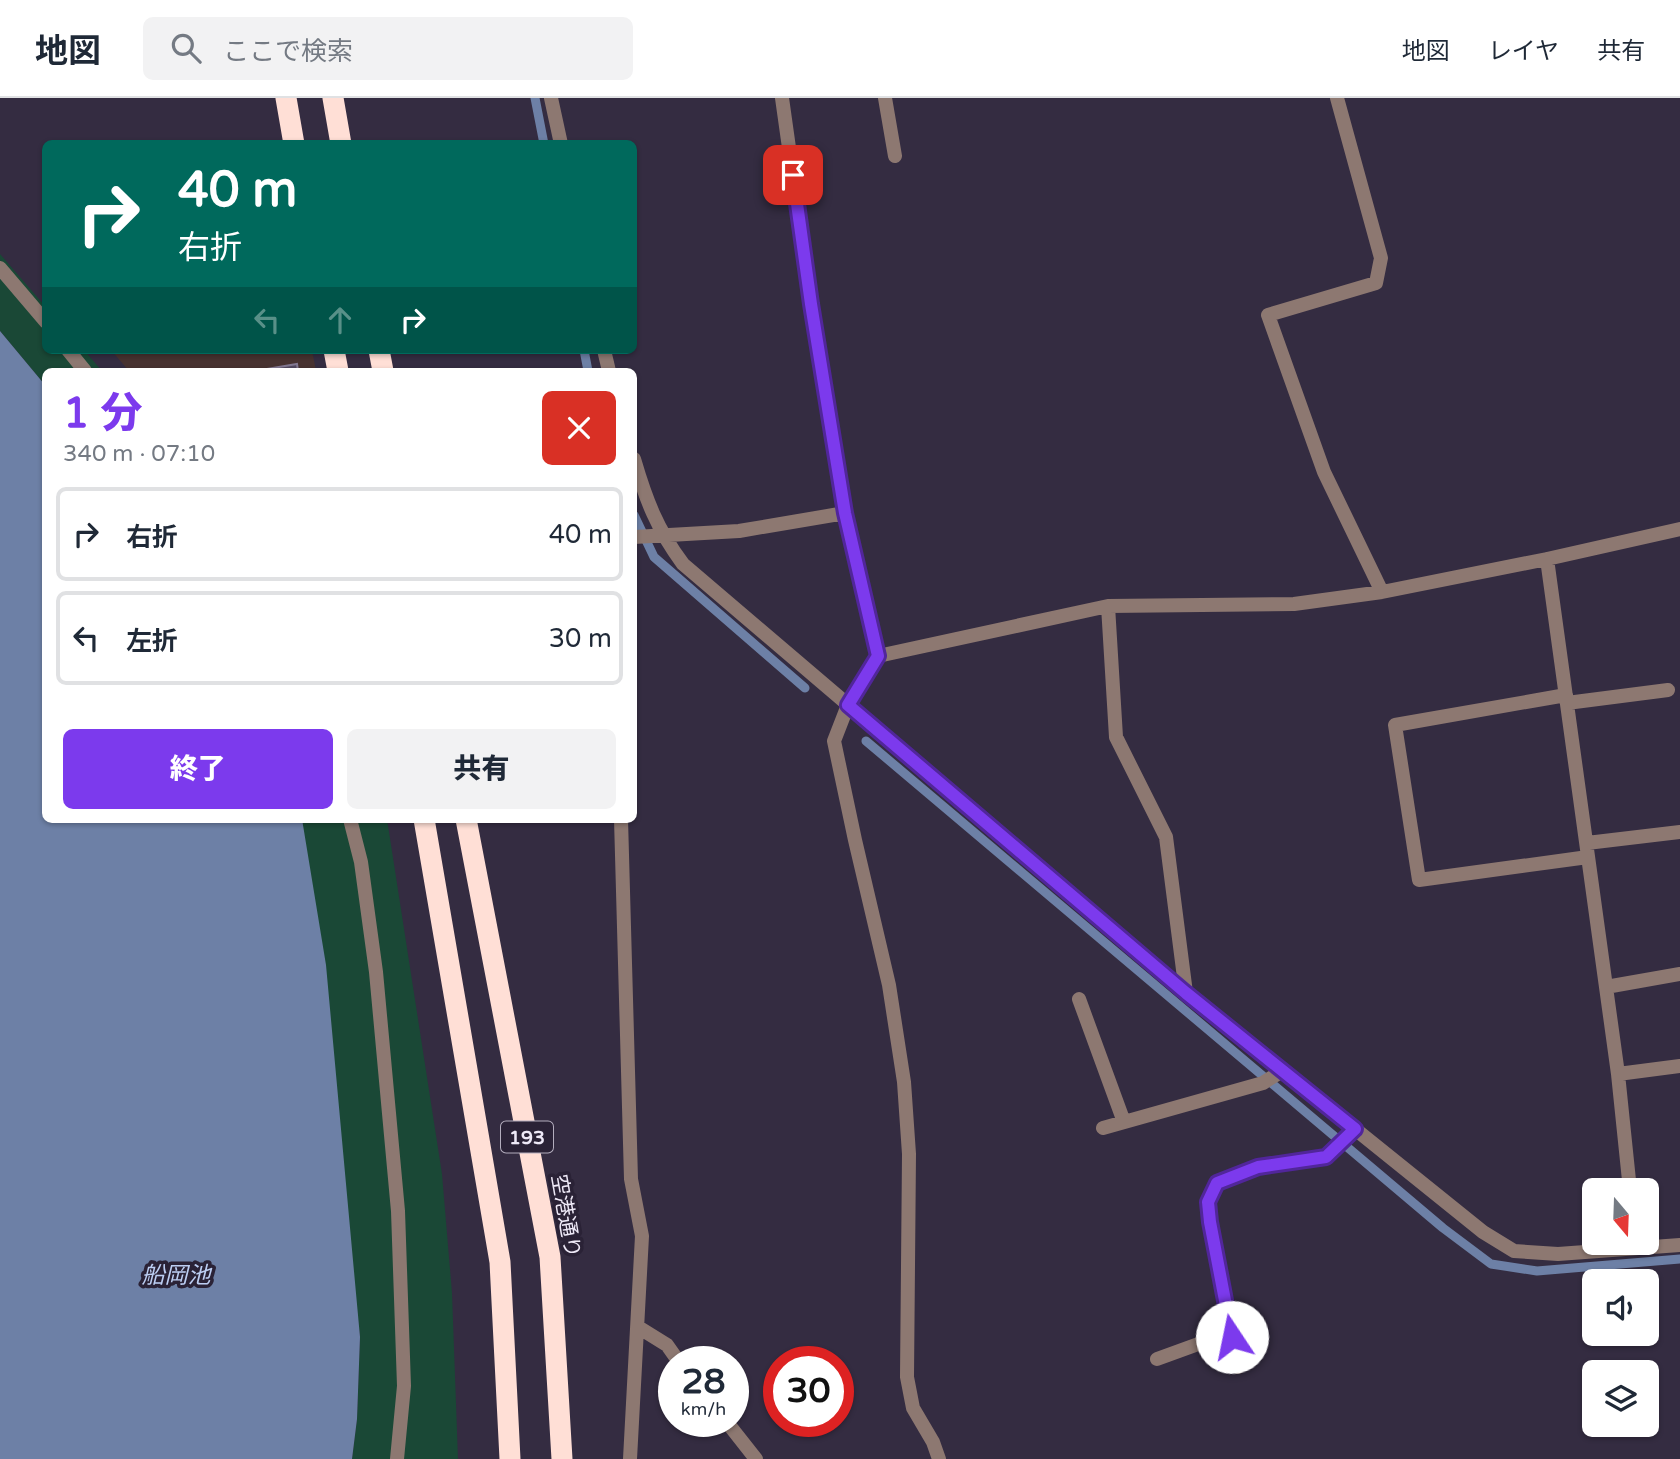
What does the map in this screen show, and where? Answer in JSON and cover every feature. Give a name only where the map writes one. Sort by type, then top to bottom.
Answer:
[{"type":"highway","points":[[286,98],[293,140]]},
{"type":"highway","points":[[333,98],[340,140]]},
{"type":"highway","name":"193","points":[[425,823],[500,1262],[510,1459]]},
{"type":"highway","name":"空港通り","points":[[467,823],[550,1257],[562,1459]]},
{"type":"street","points":[[551,98],[560,140]]},
{"type":"street","points":[[782,98],[811,304],[845,513],[878,656],[848,705],[834,741],[889,985],[904,1082],[909,1154],[907,1377],[913,1408],[933,1442],[939,1459]]},
{"type":"street","points":[[886,98],[895,156]]},
{"type":"street","points":[[1337,98],[1381,258],[1376,282],[1269,315],[1324,472],[1382,592]]},
{"type":"street","points":[[0,268],[42,316]]},
{"type":"street","points":[[71,354],[83,368]]},
{"type":"street","points":[[637,470],[662,535],[682,564],[1279,1073],[1483,1232],[1514,1251],[1558,1254],[1582,1251]]},
{"type":"street","points":[[637,537],[739,531],[845,513]]},
{"type":"street","points":[[878,656],[1108,606],[1294,604],[1382,592],[1546,559],[1680,528]]},
{"type":"street","points":[[1546,559],[1618,1074],[1629,1178]]},
{"type":"street","points":[[1108,606],[1116,737],[1166,837],[1186,993]]},
{"type":"street","points":[[1668,690],[1566,699],[1395,725],[1419,880],[1680,832]]},
{"type":"street","points":[[351,823],[361,862],[376,972],[398,1211],[404,1386],[397,1459]]},
{"type":"street","points":[[621,823],[631,1179],[642,1236],[630,1459]]},
{"type":"street","points":[[1606,987],[1680,974]]},
{"type":"street","points":[[1079,999],[1124,1122]]},
{"type":"street","points":[[1618,1074],[1680,1066]]},
{"type":"street","points":[[1103,1128],[1263,1083],[1279,1073]]},
{"type":"street","points":[[1238,1367],[1210,1222],[1208,1202],[1217,1183],[1258,1167],[1326,1157],[1352,1132]]},
{"type":"street","points":[[1659,1245],[1680,1245]]},
{"type":"street","points":[[638,1326],[668,1346]]},
{"type":"street","points":[[1157,1359],[1201,1343],[1232,1337]]},
{"type":"street","points":[[739,1437],[756,1459]]},
{"type":"shaded area","points":[[114,354],[313,354],[315,368],[126,368]]},
{"type":"green space","points":[[0,254],[42,303],[42,354],[87,354],[99,368],[42,368],[42,381],[0,331]]},
{"type":"green space","points":[[302,823],[388,823],[442,1174],[452,1293],[458,1459],[352,1459],[357,1419],[360,1337]]},
{"type":"water","name":"船岡池","points":[[0,331],[42,381],[42,823],[303,823],[326,965],[360,1337],[357,1419],[352,1459],[0,1459]]},
{"type":"building","points":[[297,364],[298,368],[273,368]]},
{"type":"waterway","points":[[535,98],[543,140]]},
{"type":"waterway","points":[[585,354],[587,368]]},
{"type":"waterway","points":[[637,521],[654,557],[805,688]]},
{"type":"waterway","points":[[866,741],[1443,1228],[1491,1264],[1537,1271],[1680,1259]]},
{"type":"route","points":[[793,175],[845,513],[878,656],[848,705],[1186,993],[1355,1129],[1326,1157],[1258,1167],[1217,1183],[1208,1202],[1232,1337]]}]
